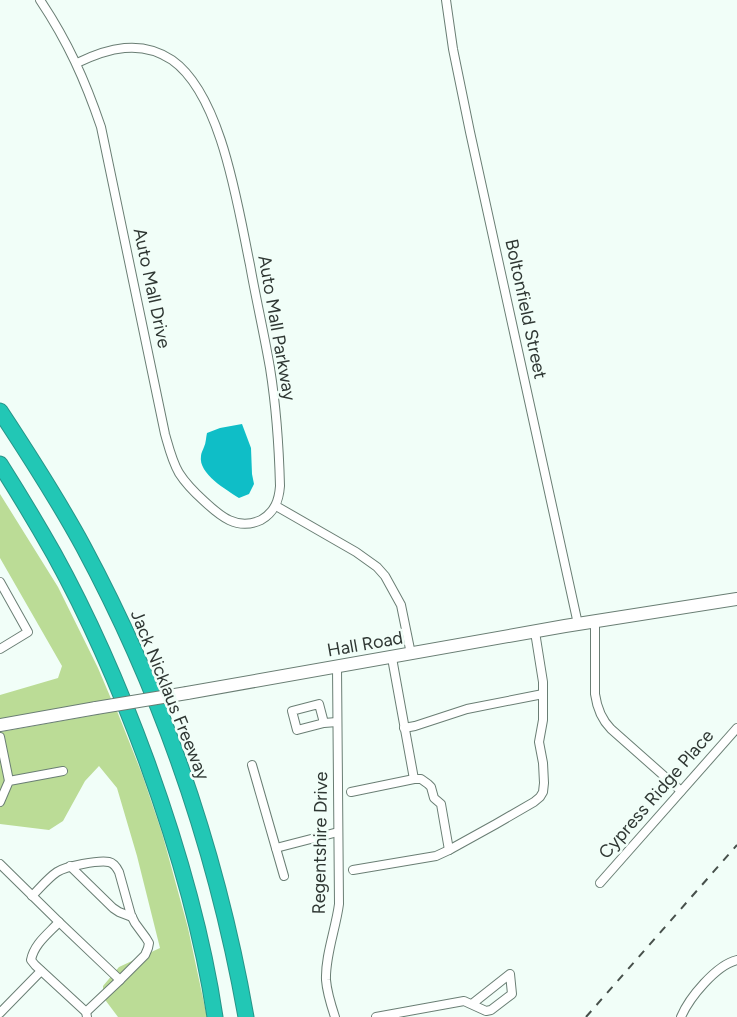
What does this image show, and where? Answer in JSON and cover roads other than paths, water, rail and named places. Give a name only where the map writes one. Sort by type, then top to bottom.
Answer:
[{"type":"highway","name":"Jack Nicklaus Freeway","points":[[0,411],[31,458],[82,545],[113,606],[157,705],[208,855],[227,926],[246,1017]]},
{"type":"highway","points":[[0,464],[55,555],[95,635],[136,734],[180,860],[202,947],[215,1017]]},
{"type":"highway","points":[[0,483],[22,500]]},
{"type":"main road","name":"Hall Road","points":[[0,724],[578,624],[737,599]]},
{"type":"street","name":"Auto Mall Drive","points":[[40,0],[65,38],[77,63],[101,128],[171,456],[190,489],[226,520],[237,523],[255,522],[276,506]]},
{"type":"street","name":"Boltonfield Street","points":[[446,0],[468,123],[578,624]]},
{"type":"street","name":"Auto Mall Parkway","points":[[77,63],[108,50],[120,48],[133,47],[157,52],[186,72],[202,96],[213,120],[230,169],[270,368],[280,464],[279,499],[276,506]]},
{"type":"street","points":[[276,506],[357,552],[385,576],[401,605],[411,654]]},
{"type":"street","points":[[0,582],[28,632],[0,649]]},
{"type":"street","points":[[595,622],[595,694],[596,704],[604,722],[681,791]]},
{"type":"street","points":[[353,870],[434,857],[534,802],[543,792],[543,763],[539,742],[543,720],[543,682],[535,632]]},
{"type":"street","points":[[392,658],[414,779]]},
{"type":"street","name":"Regentshire Drive","points":[[335,1017],[328,998],[326,978],[339,904],[337,667]]},
{"type":"street","points":[[404,728],[467,709],[543,694]]},
{"type":"street","points":[[324,723],[337,722]]},
{"type":"street","name":"Cypress Ridge Place","points":[[600,883],[737,728]]},
{"type":"street","points":[[0,737],[9,782],[0,802]]},
{"type":"street","points":[[252,765],[284,876]]},
{"type":"street","points":[[9,782],[63,771]]},
{"type":"street","points":[[351,792],[421,779],[431,787],[434,798],[441,804],[449,850]]},
{"type":"street","points":[[276,848],[338,832]]},
{"type":"street","points":[[32,896],[56,872],[70,866],[110,862],[119,872],[132,917],[149,943],[148,948],[145,955],[87,1014],[31,960],[36,946],[59,922]]},
{"type":"street","points":[[0,864],[120,980]]},
{"type":"street","points":[[70,866],[113,908],[132,917]]},
{"type":"street","points":[[681,1017],[689,1002],[712,976],[731,961],[737,960]]},
{"type":"street","points":[[0,1013],[41,971]]},
{"type":"street","points":[[376,1017],[464,1001],[486,1011],[491,1010],[512,994],[510,974],[472,1004]]},
{"type":"water","points":[[242,424],[251,448],[254,484],[249,494],[239,498],[209,475],[201,463],[201,456],[207,433]]},
{"type":"railway","points":[[586,1017],[737,845]]}]
